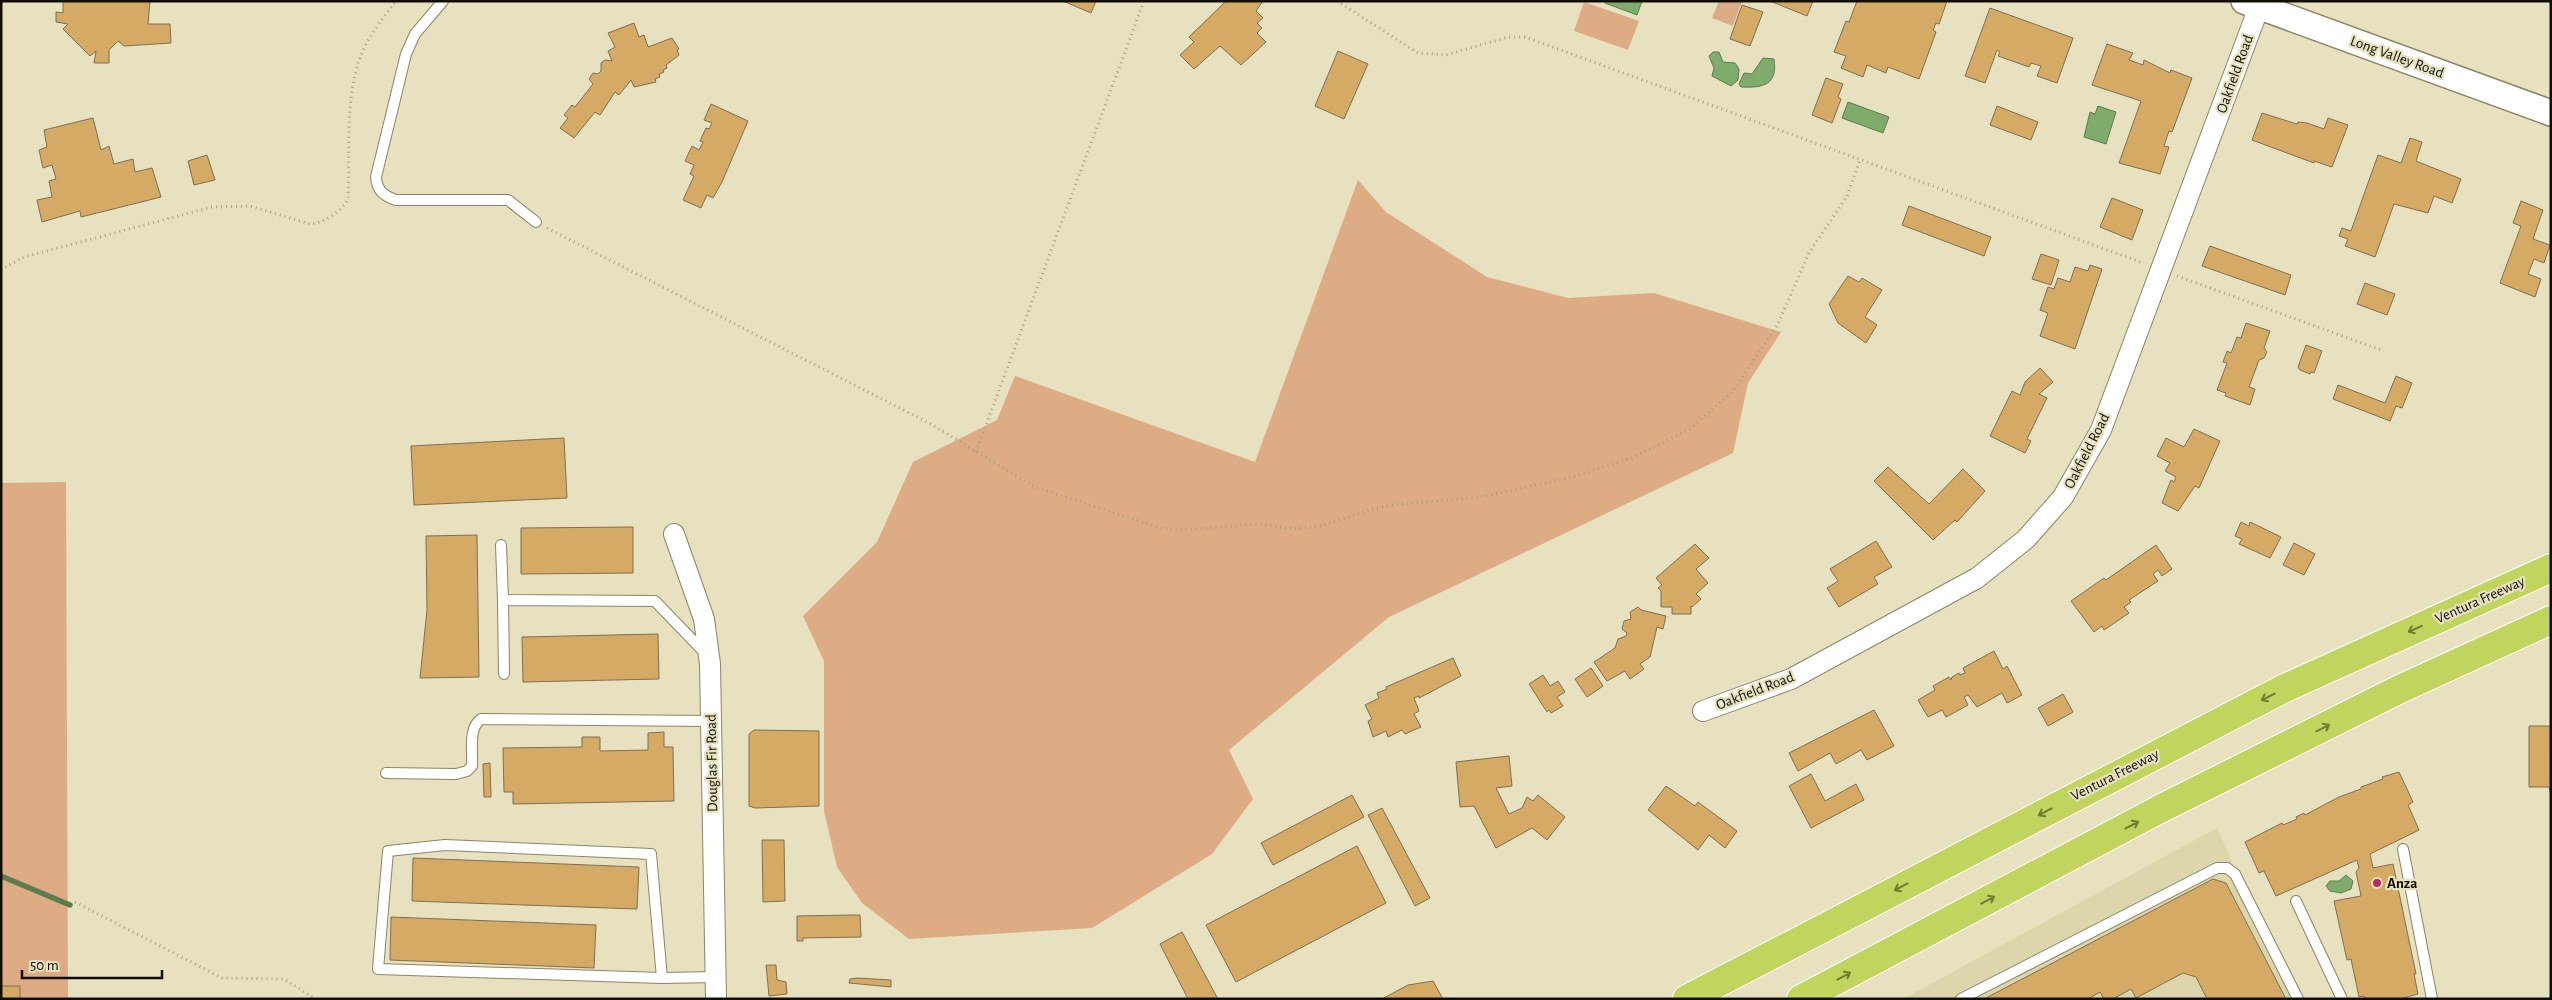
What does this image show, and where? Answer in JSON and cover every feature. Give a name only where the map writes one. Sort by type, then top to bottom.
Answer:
[{"type":"highway","name":"Ventura Freeway","points":[[1687,999],[2285,688],[2547,568]]},
{"type":"highway","points":[[1801,999],[2178,800],[2400,689],[2551,620]]},
{"type":"street","name":"Long Valley Road","points":[[2251,4],[2551,113]]},
{"type":"street","name":"Oakfield Road","points":[[1703,711],[1791,679],[1976,578],[2026,539],[2063,497],[2101,430],[2162,270],[2251,4]]},
{"type":"street","name":"Douglas Fir Road","points":[[674,534],[704,619],[709,657],[716,999]]},
{"type":"lane","points":[[443,1],[416,34],[406,54],[376,177],[377,186],[384,196],[396,200],[508,200],[536,222]]},
{"type":"lane","points":[[501,545],[504,674]]},
{"type":"lane","points":[[503,600],[654,601],[709,657]]},
{"type":"lane","points":[[386,773],[456,774],[467,771],[472,766],[473,730],[475,724],[482,719],[711,721]]},
{"type":"lane","points":[[662,978],[651,854],[445,844],[388,851],[378,969],[662,978],[716,977]]},
{"type":"lane","points":[[2403,849],[2432,999]]},
{"type":"lane","points":[[1961,999],[2217,868],[2227,868],[2235,874],[2298,999]]},
{"type":"lane","points":[[2296,901],[2342,999]]},
{"type":"path","points":[[1,270],[24,257],[212,207],[250,206],[310,224],[320,223],[345,204],[348,199],[352,90],[360,59],[376,26],[396,1]]},
{"type":"path","points":[[976,452],[1144,1]]},
{"type":"path","points":[[1337,1],[1418,53],[1446,55],[1508,37],[1526,37],[2384,351]]},
{"type":"path","points":[[536,222],[920,419],[1035,487],[1161,528],[1178,530],[1258,524],[1295,529],[1321,526],[1372,509],[1400,504],[1476,498],[1564,479],[1632,458],[1690,429],[1733,391],[1778,324],[1809,252],[1847,196],[1860,160]]},
{"type":"path","points":[[75,902],[222,978],[284,979],[315,999]]},
{"type":"shaded area","points":[[1605,1],[1642,1],[1637,15],[1605,3]]},
{"type":"shaded area","points":[[1719,1],[1742,1],[1733,26],[1712,18]]},
{"type":"shaded area","points":[[1584,2],[1639,21],[1628,50],[1574,31]]},
{"type":"shaded area","points":[[1713,52],[1719,52],[1723,62],[1735,63],[1739,69],[1738,80],[1731,86],[1712,76],[1714,68],[1709,56]]},
{"type":"shaded area","points":[[1763,58],[1774,59],[1775,68],[1771,80],[1756,87],[1741,87],[1739,84],[1744,73],[1752,74]]},
{"type":"shaded area","points":[[1848,102],[1889,117],[1883,133],[1842,118]]},
{"type":"shaded area","points":[[2098,106],[2116,112],[2106,144],[2084,137],[2090,112],[2095,114]]},
{"type":"shaded area","points":[[1358,180],[1386,212],[1487,277],[1568,298],[1654,293],[1781,332],[1748,383],[1733,453],[1389,617],[1229,750],[1253,799],[1212,854],[1092,928],[909,939],[862,903],[837,867],[824,811],[824,661],[803,616],[877,542],[913,462],[997,420],[1015,376],[1255,462]]},
{"type":"shaded area","points":[[66,482],[68,999],[1,999],[1,483]]},
{"type":"shaded area","points":[[2217,828],[2293,999],[1903,999]]},
{"type":"shaded area","points":[[2346,875],[2353,881],[2351,889],[2341,893],[2330,891],[2326,886],[2330,881],[2339,881]]},
{"type":"building","points":[[63,1],[150,1],[148,24],[170,24],[171,43],[124,46],[118,41],[109,50],[109,63],[94,63],[96,51],[90,56],[63,29],[68,24],[56,22],[56,12],[63,13]]},
{"type":"building","points":[[1063,1],[1096,1],[1091,13]]},
{"type":"building","points":[[1226,1],[1263,1],[1256,11],[1263,18],[1257,23],[1262,28],[1257,33],[1266,42],[1241,65],[1220,46],[1194,69],[1180,55],[1194,42],[1189,37]]},
{"type":"building","points":[[1770,1],[1813,1],[1807,16]]},
{"type":"building","points":[[1857,1],[1947,1],[1939,24],[1936,23],[1933,30],[1936,32],[1919,79],[1888,67],[1886,73],[1867,65],[1863,77],[1841,68],[1846,56],[1834,52],[1846,21],[1849,22]]},
{"type":"building","points":[[1742,5],[1763,12],[1750,46],[1730,39]]},
{"type":"building","points":[[1990,8],[2073,38],[2057,83],[2037,76],[2041,66],[2031,63],[2029,67],[1998,56],[2000,52],[1997,50],[1985,83],[1965,76]]},
{"type":"building","points":[[634,23],[639,37],[644,35],[648,47],[672,38],[679,49],[677,50],[679,55],[666,65],[667,68],[663,70],[664,72],[655,79],[656,82],[634,87],[631,80],[619,95],[615,92],[600,115],[595,112],[574,138],[560,128],[568,118],[564,115],[572,105],[575,107],[593,84],[589,79],[593,73],[598,74],[601,71],[601,63],[605,60],[612,61],[608,51],[615,47],[608,33]]},
{"type":"building","points":[[2107,44],[2133,53],[2129,60],[2143,65],[2144,60],[2170,73],[2171,70],[2192,78],[2172,132],[2169,131],[2164,146],[2169,147],[2160,174],[2119,163],[2141,101],[2092,85]]},
{"type":"building","points":[[1338,51],[1368,64],[1344,119],[1315,106]]},
{"type":"building","points":[[1826,78],[1843,84],[1838,97],[1841,99],[1832,123],[1812,115]]},
{"type":"building","points":[[711,104],[748,121],[722,182],[713,198],[707,195],[701,208],[683,200],[694,176],[690,174],[694,165],[685,161],[692,146],[699,150],[703,142],[700,141],[706,128],[709,129],[712,123],[704,120]]},
{"type":"building","points":[[1997,106],[2038,122],[2031,140],[1990,125]]},
{"type":"building","points":[[2262,113],[2297,124],[2298,122],[2307,123],[2324,129],[2328,118],[2348,125],[2332,167],[2314,161],[2314,163],[2252,140]]},
{"type":"building","points":[[93,118],[101,150],[109,146],[114,164],[133,159],[135,172],[152,168],[161,197],[81,217],[80,211],[42,222],[37,200],[52,197],[49,181],[56,179],[52,165],[43,168],[39,150],[47,147],[44,130]]},
{"type":"building","points":[[2410,138],[2422,142],[2416,161],[2461,179],[2452,203],[2434,196],[2428,213],[2394,204],[2375,257],[2345,246],[2348,239],[2339,236],[2342,228],[2351,231],[2378,155],[2401,163]]},
{"type":"building","points":[[207,155],[215,180],[194,185],[188,161]]},
{"type":"building","points":[[2112,198],[2143,210],[2132,240],[2100,227]]},
{"type":"building","points":[[2521,201],[2543,210],[2533,239],[2550,245],[2544,263],[2534,259],[2528,274],[2541,279],[2535,297],[2500,283],[2521,226],[2513,223]]},
{"type":"building","points":[[1909,206],[1991,237],[1984,256],[1902,225]]},
{"type":"building","points":[[2210,246],[2291,275],[2285,295],[2202,266]]},
{"type":"building","points":[[2041,254],[2059,260],[2051,285],[2032,279]]},
{"type":"building","points":[[2090,265],[2102,269],[2075,349],[2040,336],[2048,313],[2040,310],[2048,287],[2054,289],[2058,278],[2070,282],[2075,267],[2088,271]]},
{"type":"building","points":[[1848,276],[1859,282],[1862,278],[1882,290],[1865,317],[1877,325],[1866,343],[1838,323],[1829,304]]},
{"type":"building","points":[[2365,283],[2395,294],[2387,315],[2357,304]]},
{"type":"building","points":[[2246,323],[2270,331],[2264,348],[2267,352],[2264,358],[2259,360],[2249,387],[2255,389],[2250,405],[2225,396],[2226,393],[2217,390],[2227,363],[2223,362],[2227,351],[2231,353],[2237,337],[2241,338]]},
{"type":"building","points":[[2306,345],[2322,351],[2314,373],[2311,372],[2310,374],[2300,370],[2298,367]]},
{"type":"building","points":[[2040,368],[2053,382],[2039,394],[2047,398],[2027,439],[2031,441],[2025,453],[1990,436],[2012,391],[2020,395],[2025,382]]},
{"type":"building","points":[[2396,376],[2412,383],[2402,408],[2396,406],[2390,421],[2333,399],[2338,385],[2385,403]]},
{"type":"building","points":[[2194,429],[2220,441],[2199,488],[2195,486],[2178,511],[2162,503],[2171,480],[2174,482],[2176,477],[2165,471],[2170,463],[2157,456],[2166,438],[2184,447]]},
{"type":"building","points":[[564,438],[567,498],[414,505],[411,446]]},
{"type":"building","points":[[1888,467],[1929,504],[1963,469],[1985,491],[1957,522],[1955,520],[1933,540],[1874,481]]},
{"type":"building","points":[[2241,522],[2249,526],[2250,522],[2281,537],[2270,558],[2239,544],[2242,539],[2235,536]]},
{"type":"building","points":[[633,527],[633,573],[521,574],[521,528]]},
{"type":"building","points":[[477,535],[479,677],[420,678],[427,610],[426,536]]},
{"type":"building","points":[[1876,541],[1892,567],[1874,577],[1878,584],[1839,607],[1827,588],[1838,581],[1830,569]]},
{"type":"building","points":[[2294,543],[2315,554],[2304,575],[2283,565]]},
{"type":"building","points":[[1695,544],[1709,558],[1696,569],[1708,583],[1696,594],[1701,599],[1691,606],[1691,614],[1672,614],[1672,607],[1661,607],[1661,591],[1658,588],[1662,585],[1656,578]]},
{"type":"building","points":[[2156,545],[2172,569],[2162,576],[2158,570],[2153,574],[2158,581],[2129,600],[2131,602],[2124,607],[2129,613],[2104,630],[2102,626],[2094,632],[2071,601],[2104,578],[2106,580]]},
{"type":"building","points":[[1638,607],[1641,610],[1666,616],[1663,629],[1657,627],[1650,657],[1640,664],[1644,669],[1630,679],[1625,671],[1607,681],[1594,662],[1615,648],[1618,639],[1626,636],[1627,633],[1622,629],[1624,621],[1631,619],[1630,612]]},
{"type":"building","points":[[658,634],[659,679],[523,682],[522,637]]},
{"type":"building","points":[[1994,651],[2003,669],[2007,666],[2022,695],[2007,703],[2002,693],[1977,707],[1968,695],[1964,697],[1968,705],[1946,717],[1942,710],[1928,717],[1918,700],[1935,690],[1933,686],[1949,677],[1951,680],[1952,677],[1959,673],[1960,675],[1965,673],[1963,668]]},
{"type":"building","points":[[1453,658],[1461,676],[1419,698],[1419,696],[1414,698],[1419,711],[1414,714],[1421,727],[1405,734],[1402,730],[1388,737],[1386,731],[1373,737],[1368,721],[1372,719],[1365,705],[1379,698],[1377,693],[1387,689],[1386,687]]},
{"type":"building","points":[[1591,668],[1603,686],[1587,697],[1575,679]]},
{"type":"building","points":[[1543,675],[1550,686],[1558,681],[1565,692],[1557,697],[1563,706],[1551,713],[1549,710],[1547,712],[1529,684]]},
{"type":"building","points":[[2063,694],[2073,712],[2048,726],[2038,708]]},
{"type":"building","points":[[1874,710],[1894,746],[1867,760],[1861,750],[1836,764],[1830,753],[1798,771],[1789,753]]},
{"type":"building","points":[[2529,726],[2551,726],[2551,795],[2549,787],[2529,787]]},
{"type":"building","points":[[754,730],[819,731],[819,806],[755,808],[749,806],[749,734]]},
{"type":"building","points":[[664,732],[664,747],[673,747],[674,801],[513,804],[513,792],[504,792],[503,748],[582,747],[582,737],[600,737],[600,751],[648,750],[648,733]]},
{"type":"building","points":[[1509,756],[1512,786],[1496,788],[1509,814],[1522,808],[1527,797],[1533,801],[1538,795],[1565,817],[1547,840],[1532,828],[1496,848],[1474,806],[1460,807],[1456,762]]},
{"type":"building","points":[[490,763],[491,797],[484,797],[483,764]]},
{"type":"building","name":"Anza","points":[[2399,772],[2413,802],[2408,805],[2419,830],[2370,854],[2373,868],[2393,864],[2416,974],[2414,974],[2418,994],[2400,999],[2365,999],[2364,996],[2359,997],[2351,959],[2347,960],[2334,901],[2361,896],[2356,872],[2359,868],[2357,860],[2276,896],[2264,871],[2259,873],[2245,842],[2282,823],[2283,825],[2297,819],[2296,817],[2304,813],[2305,815],[2339,797],[2383,779],[2382,777]]},
{"type":"building","points":[[1811,774],[1825,801],[1856,784],[1864,800],[1811,828],[1789,786]]},
{"type":"building","points":[[1666,786],[1695,806],[1698,802],[1737,831],[1725,848],[1709,835],[1698,850],[1648,810]]},
{"type":"building","points":[[1352,795],[1364,817],[1273,865],[1261,843]]},
{"type":"building","points":[[1382,808],[1430,898],[1415,906],[1368,815]]},
{"type":"building","points":[[762,840],[784,840],[785,901],[763,902]]},
{"type":"building","points":[[1357,846],[1386,903],[1236,982],[1206,925]]},
{"type":"building","points":[[413,858],[639,867],[637,909],[412,901]]},
{"type":"building","points":[[2213,879],[2226,883],[2286,999],[2207,999],[2196,977],[2183,973],[2136,998],[2131,989],[2113,999],[2104,999],[2100,992],[2088,999],[1984,999]]},
{"type":"building","points":[[860,915],[861,937],[803,938],[803,941],[797,941],[797,916]]},
{"type":"building","points":[[391,917],[596,925],[594,968],[390,960]]},
{"type":"building","points":[[1182,932],[1218,999],[1188,999],[1160,944]]},
{"type":"building","points":[[766,965],[776,965],[777,980],[786,982],[787,994],[769,996]]},
{"type":"building","points":[[850,979],[891,980],[891,987],[849,983]]},
{"type":"building","points":[[1433,981],[1443,999],[1382,999],[1408,985]]},
{"type":"building","points":[[1,986],[20,986],[20,999],[1,999]]},
{"type":"waterway","points":[[1,876],[70,905]]},
{"type":"place","name":"Anza","points":[[2377,883]]}]
